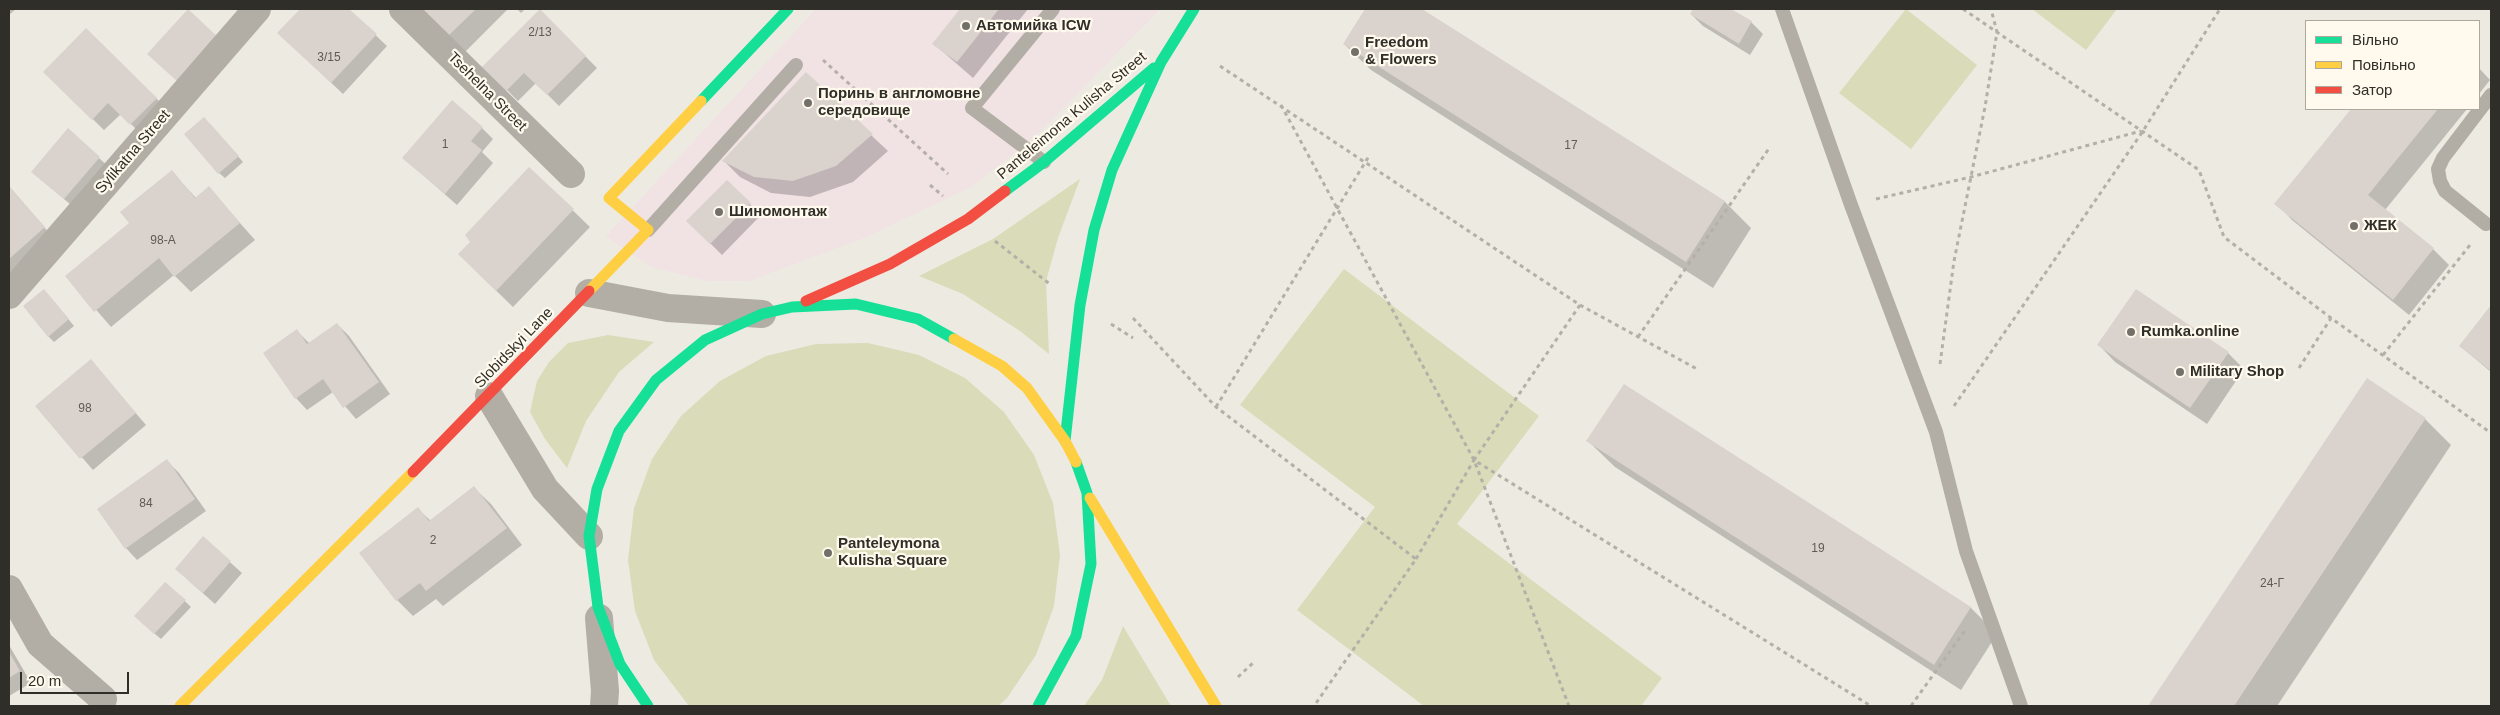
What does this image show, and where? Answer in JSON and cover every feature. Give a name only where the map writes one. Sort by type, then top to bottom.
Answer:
[{"type":"main road","points":[[648,230],[609,198],[788,9]]},
{"type":"main road","name":"Panteleimona Kulisha Street","points":[[1065,441],[1080,305],[1094,230],[1112,170],[1161,62],[1194,9]]},
{"type":"main road","name":"Panteleimona Kulisha Street","points":[[792,307],[890,264],[968,219],[1044,162],[1161,62]]},
{"type":"main road","name":"Slobidskyi Lane","points":[[180,706],[489,396],[648,230]]},
{"type":"main road","points":[[648,706],[620,664],[598,607],[589,536],[596,490],[619,431],[656,380],[705,340],[762,314],[792,307],[856,304],[918,319],[1002,366],[1027,388],[1065,441],[1078,466],[1088,493],[1108,530],[1216,706]]},
{"type":"main road","points":[[1038,706],[1076,636],[1091,564],[1088,493]]},
{"type":"street","name":"Sylikatna Street","points":[[9,295],[257,9]]},
{"type":"street","name":"Tsehelna Street","points":[[403,9],[571,174]]},
{"type":"street","points":[[589,293],[668,308],[762,314]]},
{"type":"street","points":[[489,396],[545,489],[589,536]]},
{"type":"street","points":[[9,588],[40,644],[103,699]]},
{"type":"street","points":[[598,607],[605,691],[604,706]]},
{"type":"lane","points":[[1044,162],[972,108],[1053,9]]},
{"type":"lane","points":[[1782,9],[1851,205],[1936,432],[1966,551],[2022,706]]},
{"type":"lane","points":[[648,230],[796,65]]},
{"type":"lane","points":[[2480,109],[2491,95]]},
{"type":"lane","points":[[2480,110],[2443,158],[2438,169],[2440,181],[2445,191],[2486,224]]},
{"type":"path","points":[[1963,9],[2200,170],[2224,237],[2331,318],[2491,433]]},
{"type":"path","points":[[1939,370],[1954,261],[1997,32],[1991,9]]},
{"type":"path","points":[[1936,432],[2142,131],[2220,9]]},
{"type":"path","points":[[815,53],[948,174]]},
{"type":"path","points":[[1220,66],[1366,161],[1580,305],[1697,369]]},
{"type":"path","points":[[1281,105],[1474,460],[1569,706]]},
{"type":"path","points":[[1851,205],[1971,177],[2142,131]]},
{"type":"path","points":[[1638,338],[1770,147]]},
{"type":"path","points":[[1216,407],[1336,207],[1369,156]]},
{"type":"path","points":[[930,185],[968,219],[1080,305],[1133,338]]},
{"type":"path","points":[[2383,355],[2486,224]]},
{"type":"path","points":[[1314,706],[1416,559],[1474,460],[1580,305]]},
{"type":"path","points":[[1133,318],[1216,407],[1416,559]]},
{"type":"path","points":[[2299,368],[2331,318]]},
{"type":"path","points":[[1474,460],[1871,706]]},
{"type":"path","points":[[1911,706],[1984,604]]},
{"type":"shaded area","points":[[816,9],[1160,9],[1040,132],[973,186],[864,238],[749,281],[707,281],[651,267],[606,236]]},
{"type":"green space","points":[[1906,9],[1977,65],[1911,149],[1839,93]]},
{"type":"green space","points":[[2032,9],[2117,9],[2086,50]]},
{"type":"green space","points":[[1080,179],[1058,238],[1046,281],[1049,354],[1020,331],[963,294],[919,276],[993,239]]},
{"type":"green space","points":[[1344,269],[1539,416],[1457,524],[1662,678],[1641,706],[1424,706],[1297,610],[1375,507],[1240,405]]},
{"type":"green space","points":[[608,335],[654,342],[619,372],[586,421],[567,468],[545,439],[530,412],[537,381],[549,362],[568,343]]},
{"type":"green space","points":[[868,343],[919,355],[965,378],[1004,412],[1034,455],[1053,503],[1060,555],[1054,606],[1036,655],[1007,698],[998,706],[689,706],[654,660],[635,611],[628,560],[634,508],[652,459],[681,416],[720,381],[766,356],[816,344]]},
{"type":"green space","points":[[1123,626],[1171,706],[1084,706],[1102,680]]},
{"type":"building","points":[[188,9],[220,39],[179,83],[147,54]]},
{"type":"building","points":[[300,9],[349,9],[377,34],[331,83],[277,33]]},
{"type":"building","points":[[418,9],[476,9],[447,37]]},
{"type":"building","points":[[540,9],[586,56],[547,95],[524,73],[506,91],[482,67]]},
{"type":"building","name":"Автомийка ICW","points":[[960,9],[999,9],[957,62],[932,44]]},
{"type":"building","points":[[1365,9],[1422,9],[1725,201],[1686,262],[1343,44]]},
{"type":"building","points":[[1693,9],[1731,9],[1752,21],[1739,44],[1690,14]]},
{"type":"building","points":[[86,28],[157,98],[130,125],[108,103],[92,120],[43,72]]},
{"type":"building","name":"Поринь в англомовне середовище","points":[[806,72],[873,134],[836,166],[793,181],[754,177],[722,161]]},
{"type":"building","points":[[452,100],[483,127],[471,141],[482,150],[445,194],[402,158]]},
{"type":"building","name":"ЖЕК","points":[[2350,110],[2437,110],[2368,195],[2434,248],[2393,300],[2274,204]]},
{"type":"building","points":[[204,117],[239,156],[218,174],[184,134]]},
{"type":"building","points":[[68,128],[100,157],[64,199],[31,172]]},
{"type":"building","points":[[529,167],[574,209],[496,291],[458,254],[470,242],[465,235]]},
{"type":"building","points":[[172,170],[195,198],[209,186],[240,223],[174,277],[159,258],[94,312],[65,276],[129,223],[120,212]]},
{"type":"building","name":"Шиномонтаж","points":[[727,180],[751,203],[710,244],[686,221]]},
{"type":"building","points":[[9,186],[45,227],[9,259]]},
{"type":"building","points":[[44,289],[69,319],[48,337],[23,306]]},
{"type":"building","points":[[2136,289],[2229,352],[2190,408],[2097,345]]},
{"type":"building","points":[[2491,305],[2491,371],[2459,346]]},
{"type":"building","points":[[337,323],[379,382],[343,408],[323,379],[295,399],[263,353],[297,329],[307,344]]},
{"type":"building","points":[[91,359],[136,413],[80,459],[35,406]]},
{"type":"building","points":[[2367,378],[2426,418],[2234,706],[2148,706]]},
{"type":"building","points":[[1624,384],[1971,607],[1934,665],[1586,441]]},
{"type":"building","points":[[167,459],[195,499],[125,549],[97,509]]},
{"type":"building","points":[[474,486],[507,528],[426,591],[420,583],[396,601],[359,553],[418,507],[429,521]]},
{"type":"building","points":[[203,536],[231,561],[203,593],[175,569]]},
{"type":"building","points":[[165,582],[186,600],[154,634],[134,616]]},
{"type":"building","points":[[9,652],[20,671],[9,678]]},
{"type":"traffic: fast","points":[[701,101],[788,9]]},
{"type":"traffic: fast","points":[[1065,441],[1080,305],[1094,230],[1112,170],[1161,62],[1194,9]]},
{"type":"traffic: fast","points":[[1005,191],[1044,162],[1154,68]]},
{"type":"traffic: fast","points":[[648,706],[620,664],[598,607],[589,536],[597,489],[619,431],[656,380],[705,340],[762,314],[792,307],[856,304],[918,319],[954,339]]},
{"type":"traffic: fast","points":[[1038,706],[1076,636],[1091,564],[1087,493],[1076,462]]},
{"type":"traffic: slow","points":[[589,291],[648,230],[609,198],[701,101]]},
{"type":"traffic: slow","points":[[954,339],[1002,366],[1027,388],[1065,441],[1076,462]]},
{"type":"traffic: slow","points":[[180,706],[413,472]]},
{"type":"traffic: slow","points":[[1090,498],[1216,706]]},
{"type":"traffic: jam","points":[[806,301],[890,264],[968,219],[1005,191]]},
{"type":"traffic: jam","points":[[413,472],[589,291]]},
{"type":"place","name":"Автомийка ICW","points":[[966,26]]},
{"type":"place","name":"Freedom & Flowers","points":[[1355,52]]},
{"type":"place","name":"Поринь в англомовне середовище","points":[[808,103]]},
{"type":"place","name":"Шиномонтаж","points":[[719,212]]},
{"type":"place","name":"ЖЕК","points":[[2354,226]]},
{"type":"place","name":"Rumka.online","points":[[2131,332]]},
{"type":"place","name":"Military Shop","points":[[2180,372]]},
{"type":"place","name":"Panteleymona Kulisha Square","points":[[828,553]]}]
